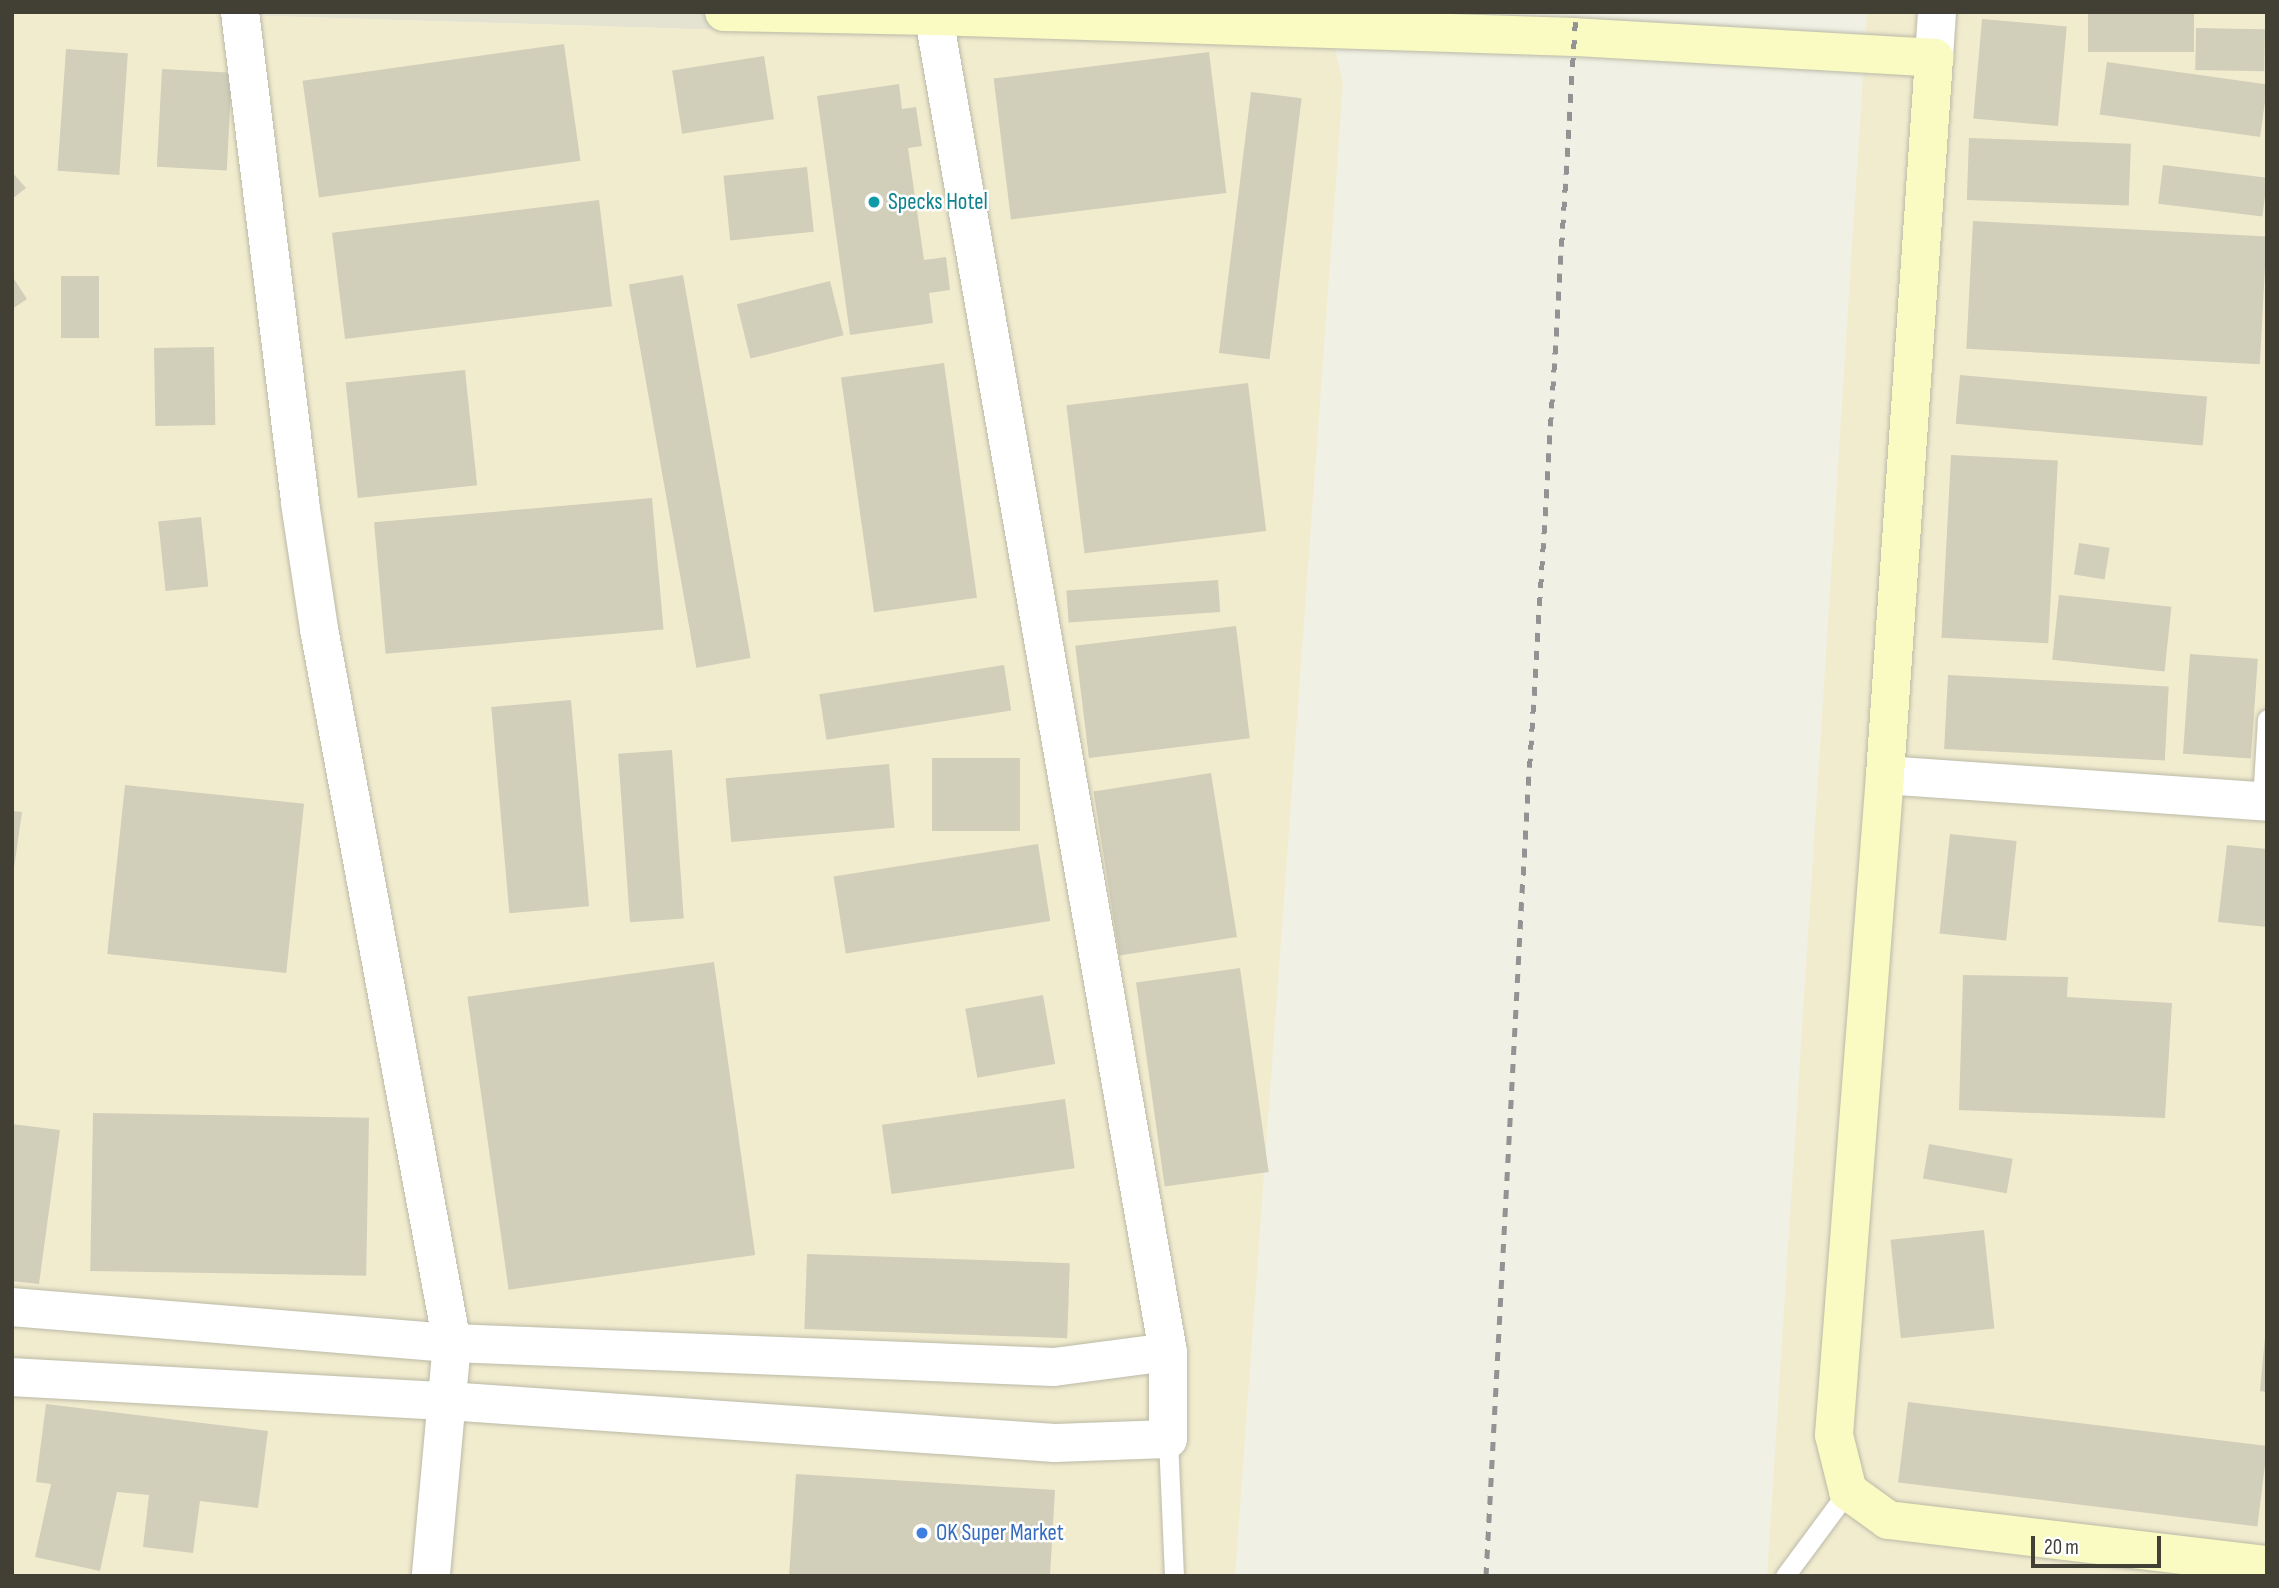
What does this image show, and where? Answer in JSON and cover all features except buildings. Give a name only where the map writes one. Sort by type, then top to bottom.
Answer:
[{"type":"main road","points":[[724,12],[933,14],[1574,37],[1934,58],[1885,775],[1834,1435],[1848,1491],[1888,1520],[2267,1565]]},
{"type":"street","points":[[240,12],[300,503],[319,629],[452,1343],[431,1576]]},
{"type":"street","points":[[1934,58],[1937,12]]},
{"type":"street","points":[[12,1377],[447,1402],[1055,1443],[1168,1439],[1168,1352],[933,14]]},
{"type":"street","points":[[1885,775],[2264,802]]},
{"type":"street","points":[[12,1307],[452,1343],[1054,1367],[1168,1352]]},
{"type":"lane","points":[[2264,802],[2267,719]]},
{"type":"lane","points":[[1168,1439],[1174,1576]]},
{"type":"lane","points":[[1785,1576],[1848,1491]]},
{"type":"shaded area","points":[[12,12],[143,12],[882,35],[1327,12],[1343,84],[1235,1576],[12,1576]]},
{"type":"shaded area","points":[[143,12],[875,12],[882,35]]},
{"type":"shaded area","points":[[1867,12],[2267,12],[2267,1576],[1767,1576]]},
{"type":"railway","points":[[1486,1576],[1523,875],[1576,12]]},
{"type":"place","name":"Specks Hotel","points":[[874,202]]},
{"type":"place","name":"OK Super Market","points":[[922,1533]]}]
